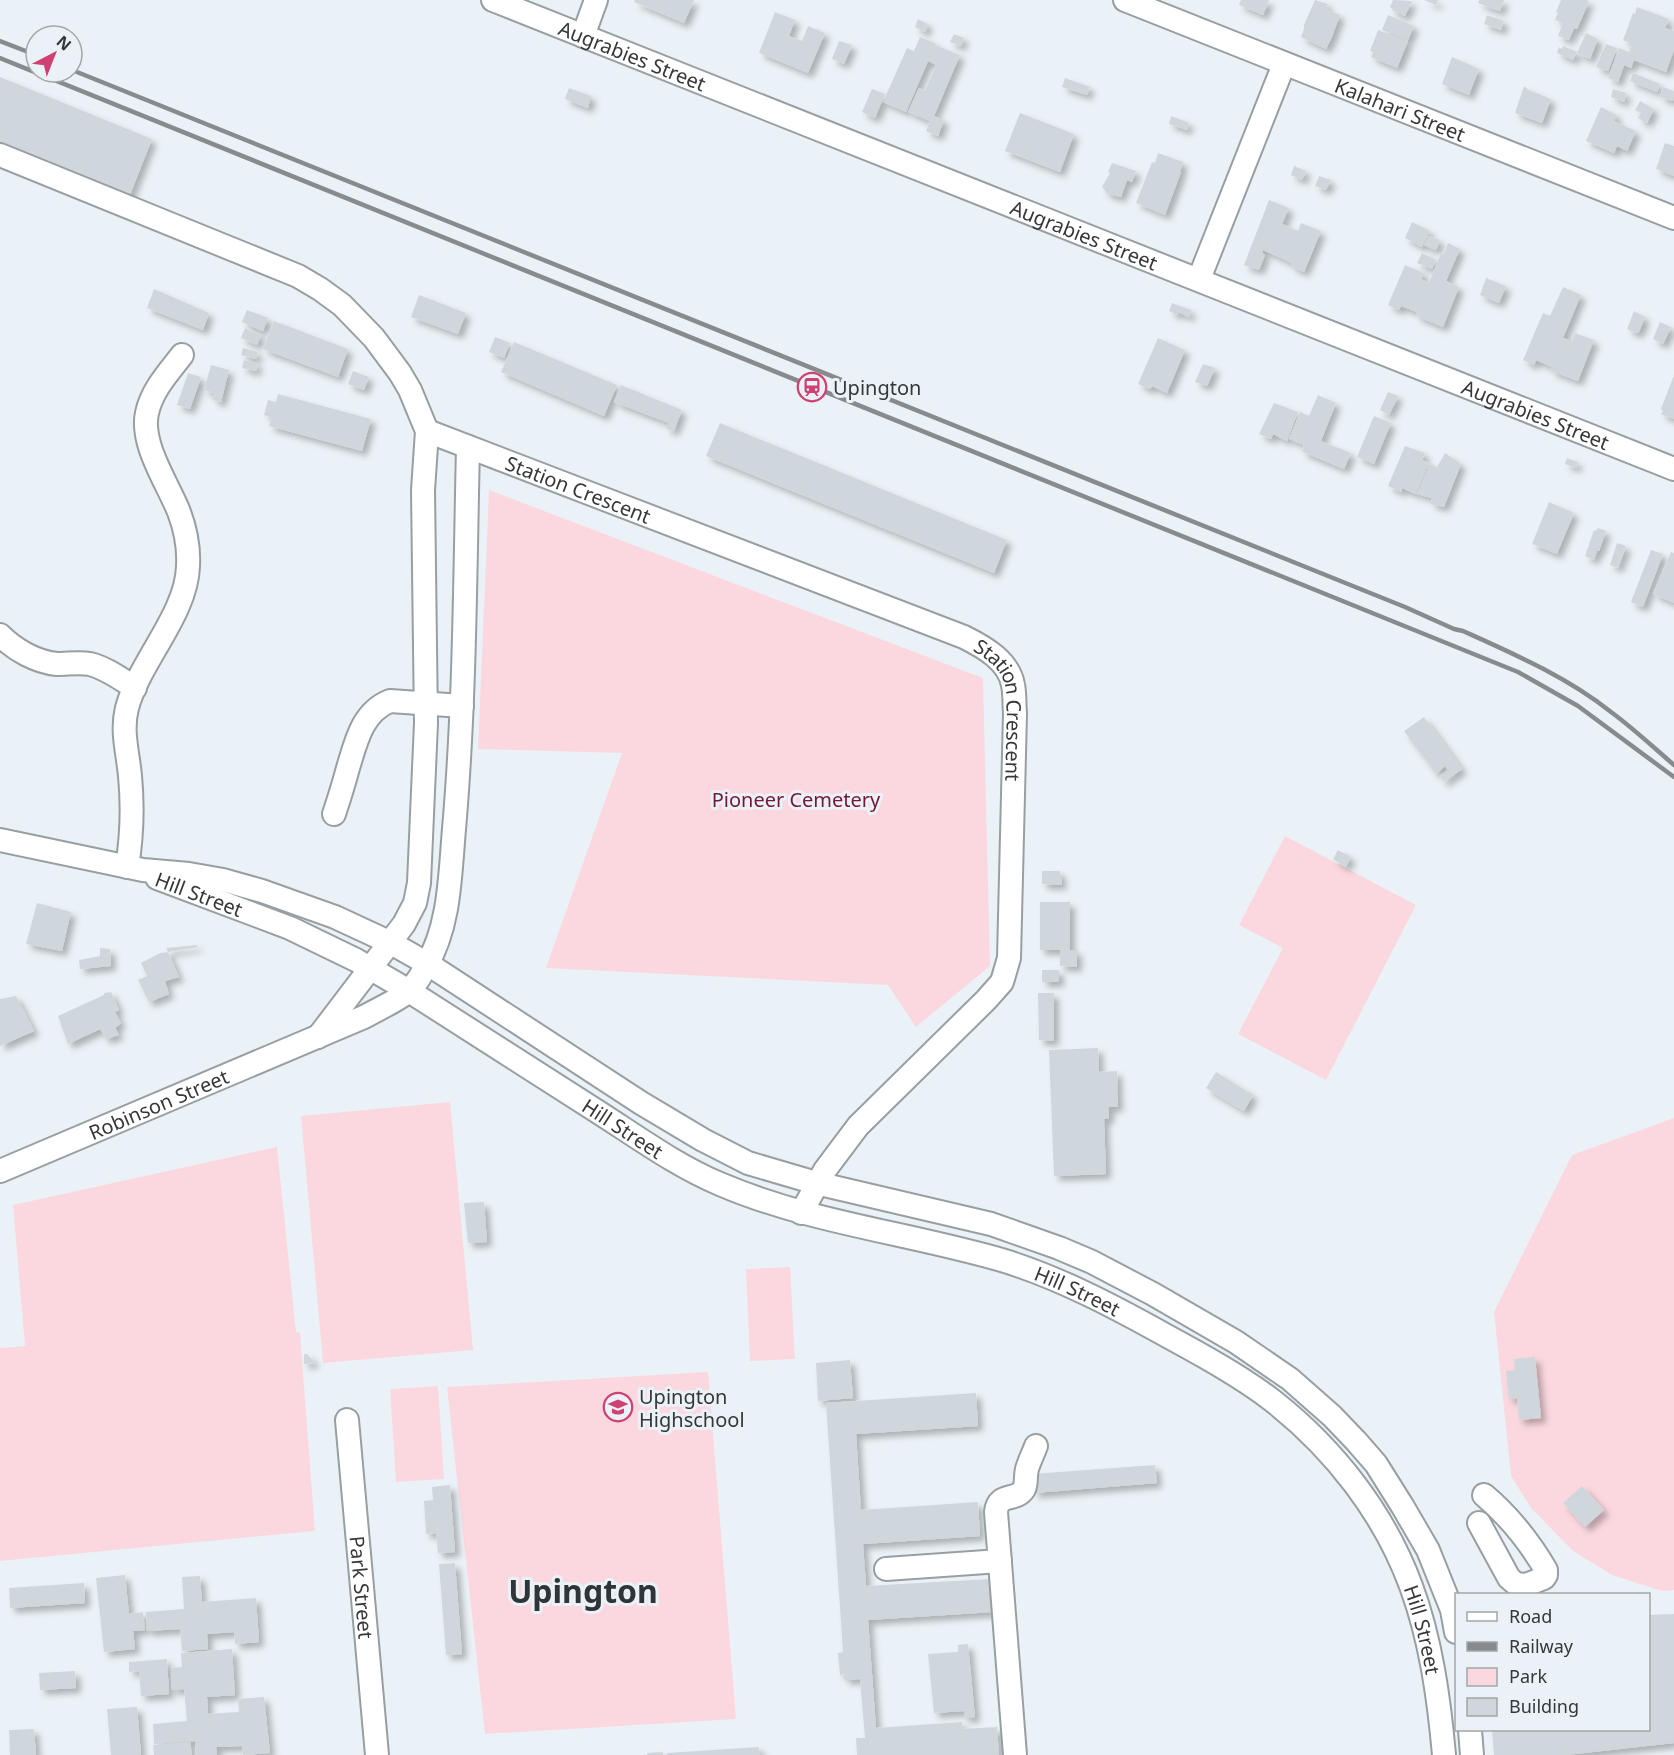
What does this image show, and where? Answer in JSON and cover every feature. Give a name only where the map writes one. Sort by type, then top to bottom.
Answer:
[{"type":"street","name":"Augrabies Street","points":[[493,0],[1674,469]]},
{"type":"street","points":[[583,36],[596,0]]},
{"type":"street","name":"Kalahari Street","points":[[1125,0],[1674,218]]},
{"type":"street","points":[[1199,279],[1284,64]]},
{"type":"street","points":[[0,155],[298,276],[320,289],[342,305],[374,338],[410,390],[427,431],[423,490],[426,702],[419,882],[415,903],[404,924],[318,1037]]},
{"type":"street","points":[[0,840],[135,868],[130,776],[124,721],[127,706],[135,688],[182,596],[188,567],[186,543],[179,514],[151,449],[146,420],[147,411],[156,390],[182,355]]},
{"type":"street","name":"Station Crescent","points":[[427,431],[964,637],[997,658],[1011,677],[1015,713],[1012,874],[1009,958],[1005,976],[986,1000],[867,1115],[816,1183],[801,1213]]},
{"type":"street","points":[[410,991],[428,964],[443,925],[447,897],[458,784],[462,706],[468,447]]},
{"type":"street","points":[[0,635],[30,657],[59,664],[76,662],[91,664],[135,688]]},
{"type":"street","points":[[334,814],[357,737],[374,710],[390,701],[462,706]]},
{"type":"street","name":"Hill Street","points":[[135,868],[223,880],[262,891],[334,917],[391,943],[428,964],[641,1103],[702,1140],[748,1163],[816,1183],[991,1224],[1092,1262],[1153,1294],[1236,1342],[1290,1380],[1332,1416],[1376,1464],[1428,1550],[1452,1610],[1455,1626]]},
{"type":"street","name":"Hill Street","points":[[135,868],[290,928],[370,968],[410,991],[670,1157],[718,1183],[801,1213],[992,1258],[1044,1274],[1112,1306],[1203,1355],[1272,1400],[1317,1439],[1337,1461],[1377,1517],[1399,1557],[1412,1587],[1423,1626],[1434,1676],[1444,1755]]},
{"type":"street","name":"Robinson Street","points":[[0,1171],[364,1017],[410,991]]},
{"type":"street","name":"Park Street","points":[[347,1420],[377,1755]]},
{"type":"street","points":[[1015,1755],[997,1505],[1000,1501],[1017,1495],[1023,1489],[1027,1469],[1036,1446]]},
{"type":"street","points":[[1479,1523],[1509,1578],[1516,1584],[1526,1585],[1544,1578],[1546,1570],[1521,1532],[1484,1495]]},
{"type":"street","points":[[886,1569],[1000,1561]]},
{"type":"street","points":[[1470,1731],[1472,1755]]},
{"type":"green space","name":"Pioneer Cemetery","points":[[489,490],[983,678],[990,966],[916,1027],[888,985],[546,968],[622,753],[478,749]]},
{"type":"green space","points":[[1285,836],[1416,905],[1326,1080],[1238,1034],[1283,948],[1239,925]]},
{"type":"green space","points":[[450,1102],[473,1350],[323,1363],[301,1116]]},
{"type":"green space","points":[[1674,1118],[1674,1590],[1662,1591],[1612,1575],[1573,1551],[1531,1508],[1511,1476],[1494,1312],[1572,1155]]},
{"type":"green space","points":[[277,1147],[296,1332],[300,1333],[315,1531],[0,1561],[0,1348],[25,1346],[13,1205]]},
{"type":"green space","points":[[790,1267],[795,1359],[750,1361],[746,1269]]},
{"type":"green space","points":[[708,1372],[736,1719],[485,1734],[447,1387]]},
{"type":"green space","points":[[438,1386],[444,1479],[396,1482],[390,1389]]},
{"type":"building","points":[[635,0],[694,0],[684,23],[634,2]]},
{"type":"building","points":[[1241,0],[1269,0],[1263,15],[1239,5]]},
{"type":"building","points":[[1315,0],[1328,4],[1326,9],[1340,15],[1326,49],[1301,37]]},
{"type":"building","points":[[1393,0],[1412,1],[1405,16],[1392,10],[1390,7]]},
{"type":"building","points":[[1424,0],[1438,0],[1436,5]]},
{"type":"building","points":[[1479,0],[1504,0],[1500,11],[1478,3]]},
{"type":"building","points":[[1561,0],[1589,1],[1577,29],[1574,28],[1569,40],[1558,36],[1563,23],[1555,20]]},
{"type":"building","points":[[1637,7],[1669,19],[1665,28],[1674,31],[1674,50],[1666,72],[1634,60],[1631,68],[1624,65],[1618,82],[1608,78],[1619,48],[1629,52],[1632,44],[1623,40]]},
{"type":"building","points":[[775,12],[795,20],[789,36],[794,38],[787,55],[795,38],[802,41],[808,26],[825,33],[808,73],[759,53]]},
{"type":"building","points":[[1388,15],[1414,26],[1408,40],[1382,30]]},
{"type":"building","points":[[1487,15],[1504,21],[1501,30],[1484,24]]},
{"type":"building","points":[[918,19],[928,24],[925,32],[915,27]]},
{"type":"building","points":[[1378,30],[1408,41],[1397,68],[1371,57],[1373,52],[1370,51]]},
{"type":"building","points":[[1586,33],[1598,39],[1590,59],[1577,53]]},
{"type":"building","points":[[954,34],[964,38],[961,46],[950,42]]},
{"type":"building","points":[[920,37],[960,55],[934,116],[944,120],[938,136],[926,131],[930,121],[908,112],[919,88],[925,91],[936,65],[928,61],[906,112],[883,102],[907,48],[914,51]]},
{"type":"building","points":[[839,41],[852,45],[844,64],[832,59]]},
{"type":"building","points":[[1606,44],[1617,48],[1608,71],[1596,67]]},
{"type":"building","points":[[1563,46],[1577,52],[1573,60],[1557,53],[1559,47],[1562,49]]},
{"type":"building","points":[[1452,57],[1479,69],[1469,95],[1442,84]]},
{"type":"building","points":[[1633,73],[1660,84],[1657,92],[1630,81]]},
{"type":"building","points":[[0,77],[152,139],[128,200],[0,148]]},
{"type":"building","points":[[1065,78],[1090,87],[1087,95],[1062,87]]},
{"type":"building","points":[[1524,86],[1551,99],[1542,123],[1515,113]]},
{"type":"building","points":[[1663,87],[1674,91],[1673,101],[1660,97]]},
{"type":"building","points":[[569,88],[591,96],[588,108],[565,99]]},
{"type":"building","points":[[872,89],[885,94],[875,118],[862,112]]},
{"type":"building","points":[[1613,89],[1626,93],[1624,102],[1611,97]]},
{"type":"building","points":[[1640,101],[1654,109],[1647,123],[1638,118],[1641,113],[1635,110]]},
{"type":"building","points":[[1601,107],[1617,115],[1614,121],[1636,131],[1627,151],[1617,146],[1614,153],[1586,141]]},
{"type":"building","points":[[1020,113],[1074,134],[1060,172],[1005,151]]},
{"type":"building","points":[[1171,116],[1189,123],[1187,130],[1169,124]]},
{"type":"building","points":[[1665,143],[1674,146],[1674,176],[1656,169]]},
{"type":"building","points":[[1158,153],[1183,162],[1165,215],[1136,203],[1152,162],[1155,163]]},
{"type":"building","points":[[1112,163],[1136,171],[1132,182],[1127,180],[1121,197],[1108,194],[1102,187],[1110,173],[1108,172]]},
{"type":"building","points":[[1294,166],[1306,171],[1302,180],[1291,175]]},
{"type":"building","points":[[1319,176],[1331,180],[1326,190],[1315,186]]},
{"type":"building","points":[[1269,200],[1289,208],[1282,224],[1298,231],[1301,223],[1321,231],[1304,272],[1291,266],[1292,263],[1263,250],[1262,253],[1265,255],[1259,270],[1244,265]]},
{"type":"building","points":[[1412,222],[1430,231],[1422,247],[1405,238]]},
{"type":"building","points":[[1429,236],[1440,240],[1436,250],[1424,245]]},
{"type":"building","points":[[1448,243],[1460,249],[1446,281],[1459,287],[1443,327],[1416,316],[1417,312],[1401,306],[1399,310],[1388,305],[1405,265],[1424,273],[1421,279],[1429,283],[1441,253],[1444,254]]},
{"type":"building","points":[[1422,253],[1436,260],[1432,269],[1417,263]]},
{"type":"building","points":[[1486,278],[1506,286],[1499,303],[1480,295]]},
{"type":"building","points":[[1563,287],[1581,295],[1563,338],[1572,341],[1575,333],[1594,340],[1578,381],[1551,371],[1552,367],[1536,360],[1534,365],[1523,360],[1543,313],[1550,316]]},
{"type":"building","points":[[154,289],[209,313],[203,330],[147,308]]},
{"type":"building","points":[[419,295],[466,313],[458,334],[411,317]]},
{"type":"building","points":[[1172,303],[1191,310],[1189,317],[1169,311]]},
{"type":"building","points":[[247,310],[268,318],[263,331],[242,322]]},
{"type":"building","points":[[1634,311],[1645,317],[1639,332],[1636,333],[1627,329]]},
{"type":"building","points":[[274,321],[348,349],[338,377],[263,349]]},
{"type":"building","points":[[1660,322],[1671,327],[1663,344],[1653,339]]},
{"type":"building","points":[[245,328],[261,335],[257,345],[241,338]]},
{"type":"building","points":[[495,337],[510,343],[504,358],[489,352]]},
{"type":"building","points":[[1158,338],[1185,350],[1167,393],[1152,386],[1150,389],[1138,384]]},
{"type":"building","points":[[514,342],[617,385],[604,416],[501,372]]},
{"type":"building","points":[[243,348],[258,352],[256,359],[241,355]]},
{"type":"building","points":[[244,360],[258,364],[256,371],[242,368]]},
{"type":"building","points":[[1203,364],[1215,368],[1207,386],[1195,382]]},
{"type":"building","points":[[211,365],[229,370],[221,402],[213,400],[214,393],[204,390]]},
{"type":"building","points":[[353,371],[369,377],[364,390],[348,384]]},
{"type":"building","points":[[188,373],[201,377],[190,409],[177,405]]},
{"type":"building","points":[[1674,375],[1674,419],[1661,414],[1663,411],[1661,409]]},
{"type":"building","points":[[621,385],[682,410],[674,431],[666,429],[669,423],[614,402]]},
{"type":"building","points":[[1388,392],[1398,396],[1389,415],[1380,410]]},
{"type":"building","points":[[278,394],[371,419],[362,451],[269,426],[272,418],[264,415],[268,400],[276,402]]},
{"type":"building","points":[[1318,395],[1336,403],[1321,441],[1351,453],[1344,469],[1302,452],[1304,445],[1289,439],[1300,412],[1309,416]]},
{"type":"building","points":[[1274,403],[1298,412],[1287,441],[1273,434],[1271,439],[1259,434]]},
{"type":"building","points":[[1374,416],[1391,423],[1374,464],[1357,457]]},
{"type":"building","points":[[720,423],[1007,540],[994,573],[706,456]]},
{"type":"building","points":[[1405,446],[1425,453],[1422,460],[1429,463],[1416,494],[1402,488],[1401,492],[1388,486]]},
{"type":"building","points":[[1445,453],[1461,464],[1444,507],[1431,504],[1432,498],[1417,494],[1430,464],[1437,467]]},
{"type":"building","points":[[1567,458],[1578,462],[1576,468],[1565,464]]},
{"type":"building","points":[[1549,502],[1574,513],[1557,554],[1532,544]]},
{"type":"building","points":[[1598,528],[1606,531],[1594,560],[1585,556],[1594,530]]},
{"type":"building","points":[[1617,543],[1626,546],[1618,568],[1610,565]]},
{"type":"building","points":[[1651,550],[1663,554],[1643,607],[1631,602]]},
{"type":"building","points":[[1671,552],[1674,553],[1674,603],[1653,594]]},
{"type":"building","points":[[1424,717],[1462,769],[1444,782],[1440,776],[1448,770],[1445,766],[1436,774],[1404,731]]},
{"type":"building","points":[[1338,850],[1351,857],[1346,867],[1333,859]]},
{"type":"building","points":[[1042,871],[1060,871],[1062,885],[1042,884]]},
{"type":"building","points":[[1040,902],[1070,902],[1070,950],[1077,950],[1077,967],[1060,966],[1060,950],[1040,950]]},
{"type":"building","points":[[37,903],[71,912],[62,951],[26,944]]},
{"type":"building","points":[[197,945],[198,947],[168,952],[166,948]]},
{"type":"building","points":[[100,948],[110,949],[111,966],[80,969],[79,960],[100,956]]},
{"type":"building","points":[[168,952],[179,977],[165,981],[169,994],[149,1002],[138,980],[147,976],[141,963],[160,953]]},
{"type":"building","points":[[1042,970],[1059,970],[1059,982],[1042,982]]},
{"type":"building","points":[[111,992],[119,1010],[115,1012],[121,1023],[115,1028],[119,1035],[106,1039],[100,1029],[68,1044],[58,1016],[104,993]]},
{"type":"building","points":[[1038,993],[1054,993],[1054,1041],[1039,1040]]},
{"type":"building","points":[[16,996],[34,1031],[0,1046],[0,999]]},
{"type":"building","points":[[1098,1048],[1099,1072],[1117,1071],[1118,1107],[1109,1107],[1109,1119],[1104,1119],[1106,1174],[1054,1176],[1049,1050]]},
{"type":"building","points":[[1216,1072],[1253,1095],[1244,1111],[1206,1088]]},
{"type":"building","points":[[484,1202],[487,1242],[468,1243],[464,1203]]},
{"type":"building","points":[[304,1354],[307,1354],[315,1363],[304,1364]]},
{"type":"building","points":[[1535,1357],[1541,1418],[1519,1420],[1517,1398],[1509,1399],[1506,1371],[1515,1370],[1514,1359]]},
{"type":"building","points":[[850,1360],[853,1398],[818,1401],[816,1363]]},
{"type":"building","points":[[976,1393],[978,1426],[856,1434],[861,1510],[978,1502],[980,1536],[863,1544],[866,1586],[990,1579],[993,1612],[868,1620],[876,1728],[962,1722],[962,1729],[997,1727],[999,1755],[857,1755],[856,1738],[865,1738],[860,1679],[845,1680],[845,1674],[840,1675],[838,1653],[843,1652],[826,1403]]},
{"type":"building","points":[[1155,1465],[1157,1483],[1034,1493],[1032,1474]]},
{"type":"building","points":[[450,1485],[455,1552],[438,1553],[436,1533],[426,1534],[424,1501],[433,1500],[432,1487]]},
{"type":"building","points":[[1582,1486],[1604,1510],[1585,1527],[1563,1503]]},
{"type":"building","points":[[455,1563],[462,1654],[446,1655],[439,1564]]},
{"type":"building","points":[[125,1575],[129,1614],[143,1612],[145,1630],[133,1631],[135,1649],[104,1652],[96,1578]]},
{"type":"building","points":[[200,1576],[202,1602],[256,1598],[259,1642],[235,1644],[234,1632],[207,1634],[208,1649],[182,1651],[180,1629],[147,1631],[146,1612],[184,1609],[182,1577]]},
{"type":"building","points":[[84,1583],[85,1603],[10,1608],[9,1588]]},
{"type":"building","points":[[1674,1614],[1674,1743],[1566,1755],[1494,1755],[1492,1731],[1650,1731],[1650,1615]]},
{"type":"building","points":[[968,1644],[975,1717],[964,1718],[964,1711],[934,1713],[928,1654],[958,1652],[958,1645]]},
{"type":"building","points":[[232,1649],[235,1695],[207,1697],[208,1714],[239,1712],[238,1699],[264,1697],[270,1753],[243,1755],[242,1746],[216,1747],[217,1755],[196,1755],[195,1741],[154,1744],[153,1724],[187,1721],[184,1689],[172,1690],[171,1668],[182,1667],[181,1653]]},
{"type":"building","points":[[167,1659],[169,1694],[141,1696],[139,1671],[129,1672],[129,1662]]},
{"type":"building","points":[[75,1671],[76,1688],[40,1690],[39,1673]]},
{"type":"building","points":[[137,1707],[141,1755],[111,1755],[107,1709]]},
{"type":"building","points":[[34,1729],[36,1755],[10,1755],[9,1730]]},
{"type":"building","points":[[190,1742],[192,1755],[154,1755],[153,1745]]},
{"type":"building","points":[[759,1747],[760,1755],[667,1755],[667,1753]]},
{"type":"building","points":[[663,1752],[663,1755],[647,1755],[647,1753]]},
{"type":"railway","points":[[0,41],[24,50]]},
{"type":"railway","points":[[0,58],[1518,672],[1578,706],[1674,777]]},
{"type":"railway","points":[[84,75],[1463,631],[1540,667],[1594,699],[1674,765]]},
{"type":"place","name":"Upington","points":[[812,387]]},
{"type":"place","name":"Upington Highschool","points":[[618,1407]]},
{"type":"district","name":"Upington","points":[[583,1590]]}]
